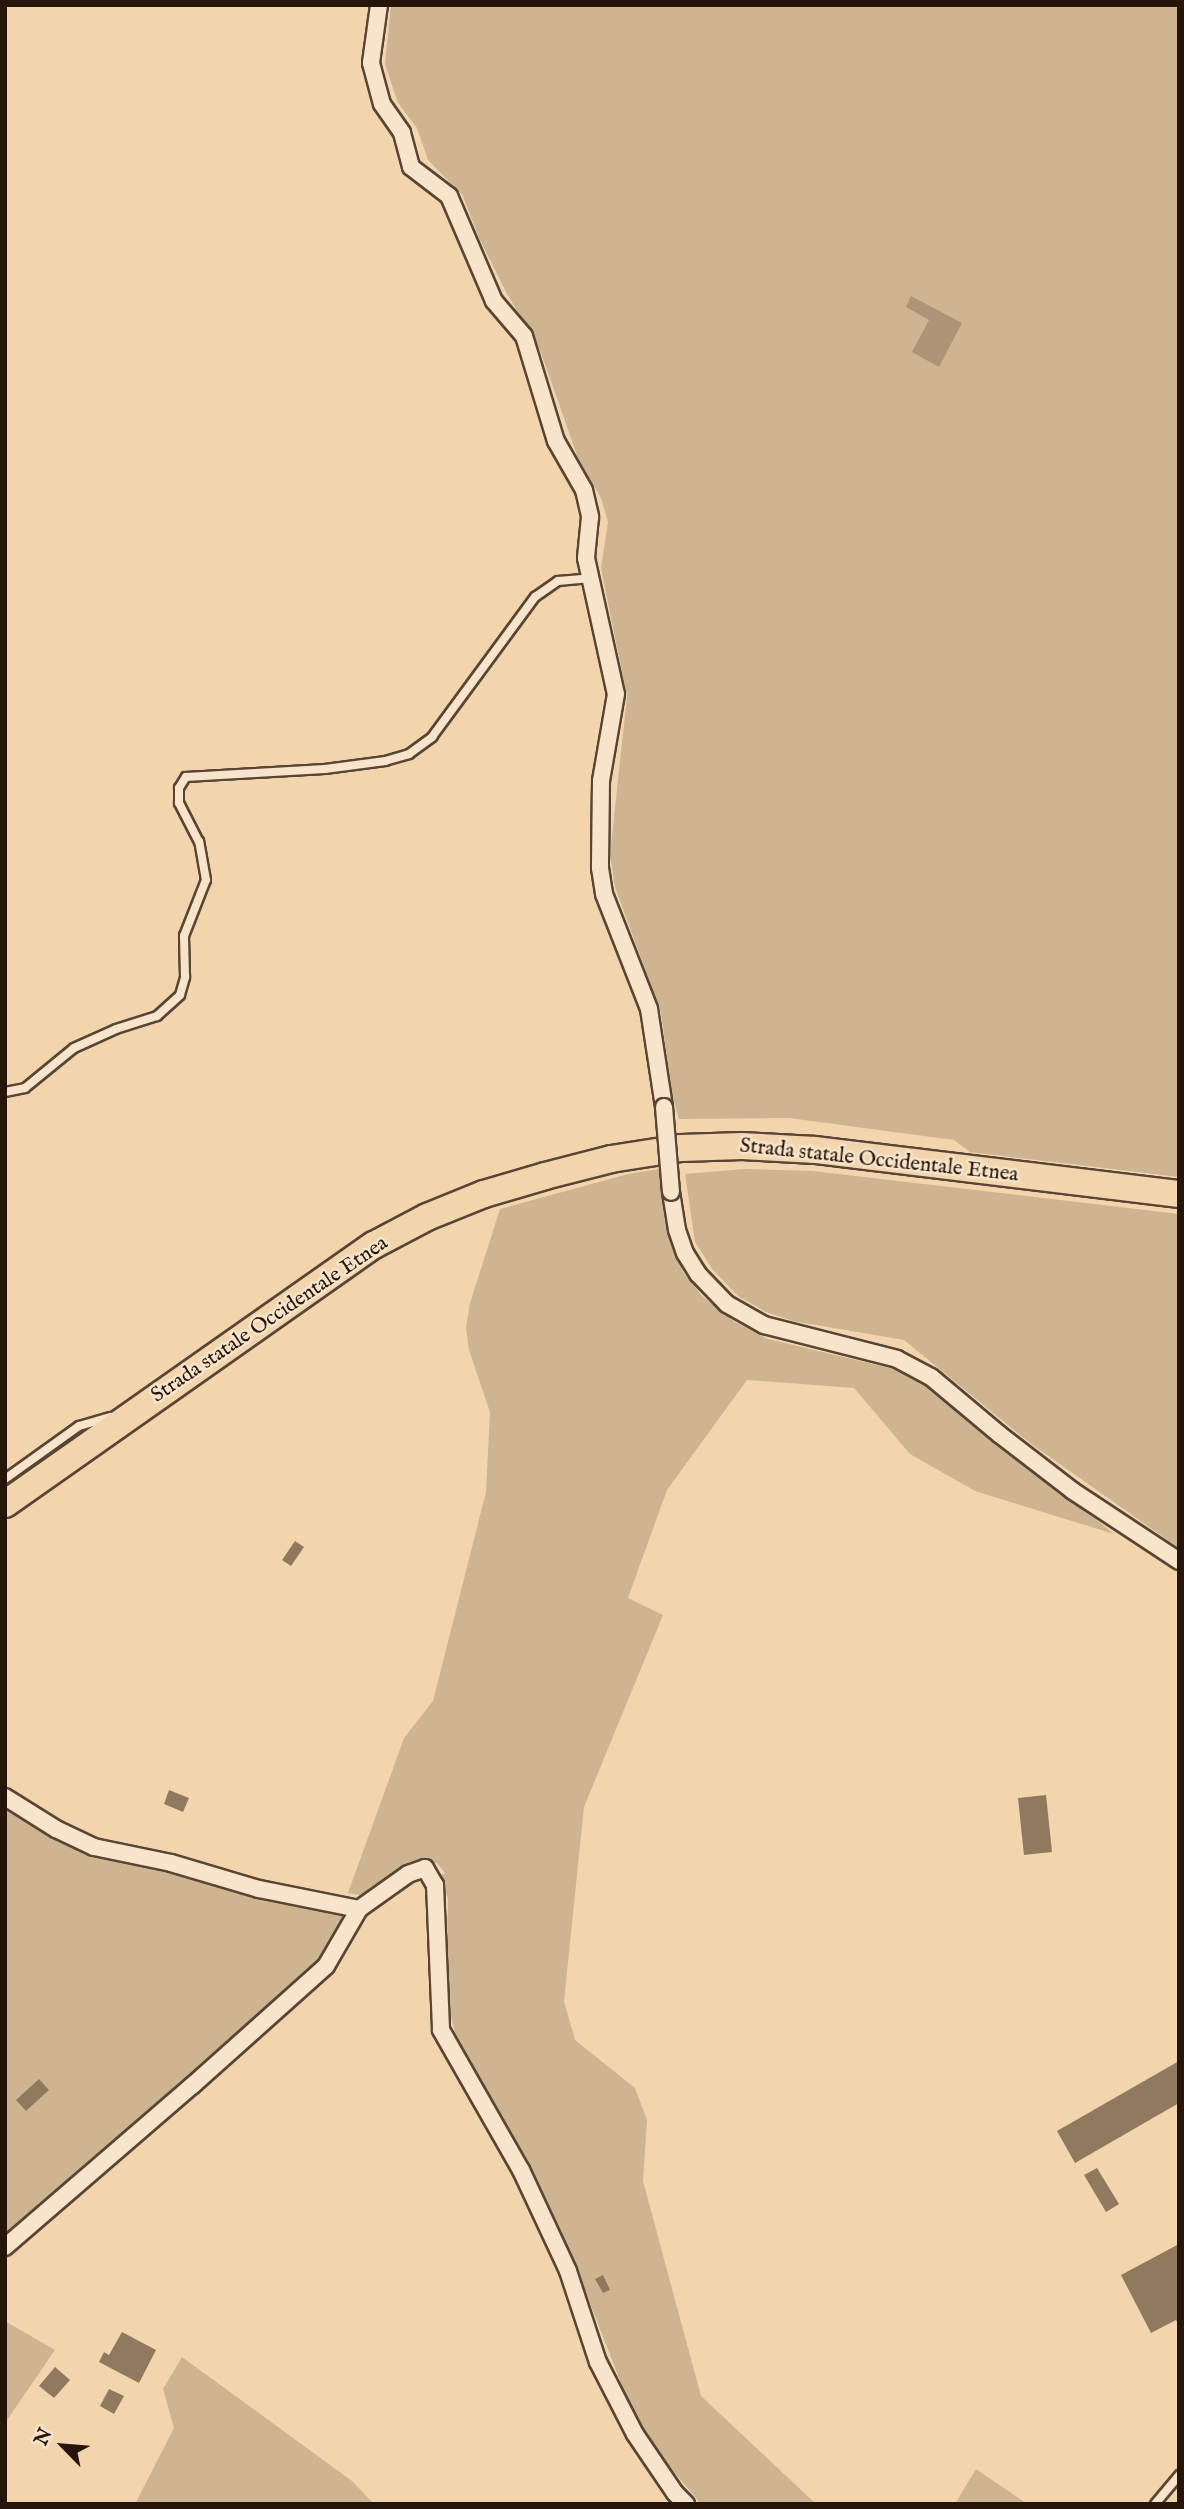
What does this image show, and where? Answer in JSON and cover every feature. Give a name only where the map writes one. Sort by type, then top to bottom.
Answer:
[{"type":"main road","name":"Strada statale Occidentale Etnea","points":[[5,1504],[374,1245],[427,1217],[484,1194],[611,1159],[681,1148],[742,1146],[803,1149],[1179,1194]]},
{"type":"street","points":[[379,5],[371,63],[382,104],[402,133],[411,167],[449,197],[494,301],[523,336],[556,442],[584,490],[590,517],[586,558],[616,694],[601,781],[600,868],[604,894],[649,1009],[664,1107],[671,1192],[685,1253],[698,1274],[727,1304],[764,1325],[886,1356],[931,1377],[1073,1491],[1179,1562]]},
{"type":"street","points":[[5,1797],[56,1829],[94,1847],[171,1863],[259,1889],[359,1909]]},
{"type":"street","points":[[5,2247],[193,2085],[326,1965],[359,1909],[408,1874],[425,1868],[435,1885],[441,2030],[520,2170],[568,2271],[598,2362],[635,2434],[685,2504]]},
{"type":"lane","points":[[5,1092],[25,1088],[74,1048],[116,1029],[158,1016],[180,995],[185,977],[184,936],[206,880],[199,842],[179,803],[179,788],[186,777],[325,769],[385,761],[409,754],[432,737],[535,597],[558,581],[591,578]]},
{"type":"lane","points":[[5,1479],[79,1426],[141,1409]]},
{"type":"lane","points":[[1155,2504],[1179,2475]]},
{"type":"shaded area","points":[[391,5],[1179,5],[1179,1177],[970,1152],[954,1140],[789,1118],[679,1119],[672,1094],[661,1013],[615,887],[610,854],[627,697],[601,568],[608,522],[601,498],[578,458],[540,350],[506,292],[479,238],[463,196],[428,160],[417,128],[398,103],[385,64]]},
{"type":"shaded area","points":[[911,296],[962,323],[939,367],[912,352],[929,320],[906,307]]},
{"type":"shaded area","points":[[659,1169],[668,1235],[683,1272],[703,1297],[735,1322],[768,1339],[898,1370],[919,1379],[1114,1534],[975,1491],[910,1454],[854,1388],[747,1380],[667,1490],[628,1598],[663,1615],[584,1807],[564,2001],[575,2040],[635,2088],[647,2120],[643,2181],[701,2396],[816,2504],[701,2504],[640,2432],[576,2267],[517,2148],[456,2037],[446,1994],[448,1898],[438,1878],[445,1873],[437,1863],[409,1864],[364,1896],[348,1893],[404,1738],[433,1701],[486,1492],[490,1412],[469,1350],[466,1328],[470,1303],[500,1209],[628,1174]]},
{"type":"shaded area","points":[[745,1169],[813,1171],[1179,1214],[1179,1548],[1030,1443],[904,1340],[793,1321],[766,1312],[738,1296],[713,1270],[695,1242],[685,1174]]},
{"type":"shaded area","points":[[5,1802],[151,1863],[341,1912],[345,1918],[324,1955],[5,2238]]},
{"type":"shaded area","points":[[5,2321],[55,2350],[5,2423]]},
{"type":"shaded area","points":[[182,2357],[352,2481],[374,2504],[135,2504],[174,2428],[163,2389]]},
{"type":"shaded area","points":[[976,2469],[1027,2504],[955,2504]]},
{"type":"building","points":[[295,1541],[304,1547],[291,1566],[282,1560]]},
{"type":"building","points":[[169,1790],[189,1798],[183,1812],[164,1804]]},
{"type":"building","points":[[1046,1795],[1052,1852],[1024,1855],[1018,1798]]},
{"type":"building","points":[[1179,2061],[1179,2103],[1075,2163],[1057,2131]]},
{"type":"building","points":[[39,2079],[49,2090],[26,2111],[16,2100]]},
{"type":"building","points":[[1097,2168],[1119,2204],[1106,2212],[1084,2175]]},
{"type":"building","points":[[1179,2244],[1179,2325],[1176,2320],[1151,2333],[1121,2275]]},
{"type":"building","points":[[603,2275],[610,2290],[603,2293],[595,2279]]},
{"type":"building","points":[[122,2332],[156,2350],[139,2383],[99,2362],[104,2352],[109,2355]]},
{"type":"building","points":[[55,2367],[70,2380],[54,2398],[39,2386]]},
{"type":"building","points":[[109,2389],[124,2396],[114,2414],[100,2406]]}]
